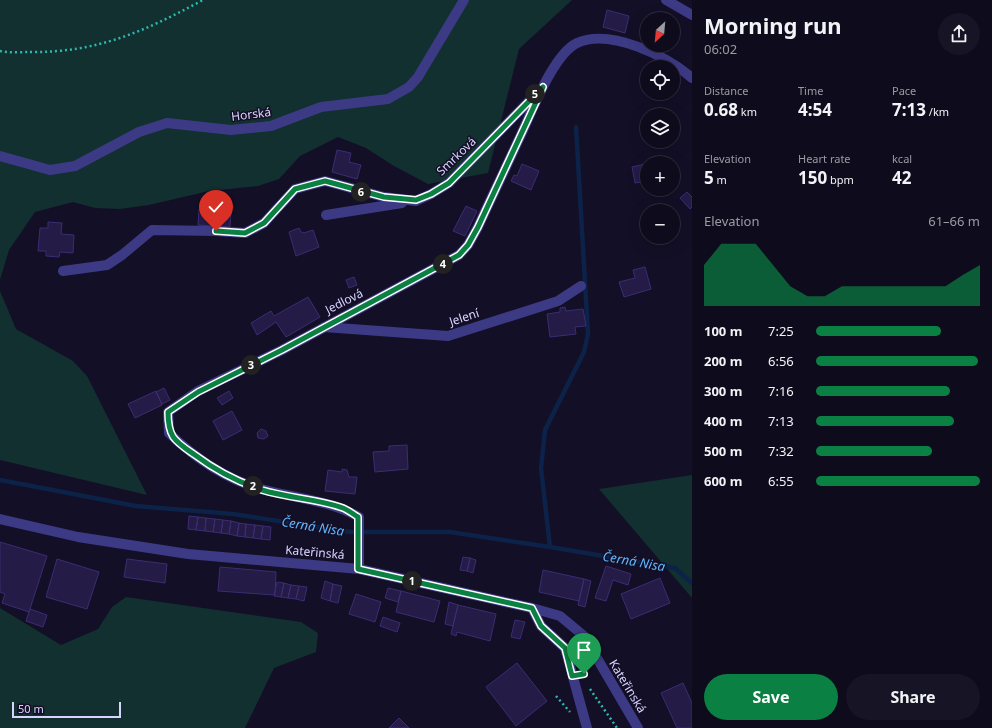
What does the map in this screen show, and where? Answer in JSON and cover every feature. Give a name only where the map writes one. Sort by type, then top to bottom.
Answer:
[{"type":"street","name":"Horská","points":[[0,156],[50,170],[75,166],[139,132],[167,123],[231,130],[271,126],[321,107],[388,99],[409,87],[418,77],[464,0]]},
{"type":"street","points":[[666,0],[692,15]]},
{"type":"street","name":"Jedlová","points":[[358,569],[358,517],[343,508],[263,490],[233,479],[202,461],[182,446],[169,433],[168,412],[198,392],[282,350],[324,326],[443,265],[459,255],[468,245],[478,227],[543,87],[565,53],[576,44],[596,39],[636,46],[675,65],[692,78]]},
{"type":"street","name":"Smrková","points":[[63,271],[107,265],[122,255],[152,230],[245,233],[264,223],[295,189],[325,181],[377,196],[416,200],[431,194],[449,183],[543,87]]},
{"type":"street","points":[[326,215],[416,200]]},
{"type":"street","name":"Jelení","points":[[324,326],[448,336],[558,301],[581,286]]},
{"type":"street","name":"Kateřinská","points":[[0,519],[78,537],[188,554],[358,569],[532,608],[560,616],[584,636],[638,728]]},
{"type":"street","points":[[532,608],[541,626],[565,648],[587,728]]},
{"type":"path","points":[[0,50],[48,52],[96,46],[153,26],[203,0]]},
{"type":"path","points":[[589,686],[617,728]]},
{"type":"green space","points":[[0,0],[572,0],[519,49],[488,173],[428,184],[394,166],[366,148],[338,137],[300,156],[279,179],[258,186],[209,191],[149,205],[120,209],[95,208],[73,202],[35,212],[9,250],[0,280]]},
{"type":"green space","points":[[0,291],[16,329],[73,361],[87,376],[147,495],[0,460]]},
{"type":"green space","points":[[692,475],[692,598],[599,489]]},
{"type":"green space","points":[[126,597],[301,622],[318,633],[316,652],[274,668],[245,728],[0,728],[0,608],[61,645],[98,629],[112,607]]},
{"type":"building","points":[[607,10],[629,16],[625,33],[603,27]]},
{"type":"building","points":[[337,150],[351,153],[349,162],[361,165],[357,179],[332,172]]},
{"type":"building","points":[[522,164],[539,171],[531,190],[511,181],[514,175],[517,176]]},
{"type":"building","points":[[640,165],[640,182],[635,183],[632,167]]},
{"type":"building","points":[[687,192],[692,197],[692,207],[690,209],[680,198]]},
{"type":"building","points":[[466,206],[477,211],[465,236],[453,231]]},
{"type":"building","points":[[199,209],[231,211],[230,227],[198,225]]},
{"type":"building","points":[[48,222],[62,223],[61,234],[74,235],[73,253],[60,252],[59,257],[46,256],[46,251],[38,251],[40,228],[48,228]]},
{"type":"building","points":[[299,228],[301,232],[304,233],[313,230],[319,247],[296,256],[289,232]]},
{"type":"building","points":[[645,267],[651,289],[624,297],[619,282],[635,278],[633,270]]},
{"type":"building","points":[[354,277],[357,285],[349,288],[346,280]]},
{"type":"building","points":[[308,297],[320,317],[286,337],[276,322],[257,335],[251,323],[271,311],[274,316]]},
{"type":"building","points":[[565,307],[566,311],[583,309],[586,326],[575,327],[576,334],[550,337],[547,314],[560,312],[560,308]]},
{"type":"building","points":[[164,388],[170,400],[162,404],[156,392]]},
{"type":"building","points":[[156,391],[162,405],[135,418],[128,404]]},
{"type":"building","points":[[229,391],[233,398],[222,405],[217,398]]},
{"type":"building","points":[[232,411],[242,430],[223,440],[213,421]]},
{"type":"building","points":[[261,429],[266,431],[268,436],[264,439],[258,438],[257,433]]},
{"type":"building","points":[[407,445],[408,469],[375,472],[373,452],[389,451],[389,446]]},
{"type":"building","points":[[342,469],[347,470],[349,477],[357,477],[355,494],[325,491],[328,470],[342,472]]},
{"type":"building","points":[[189,516],[198,517],[196,530],[188,529]]},
{"type":"building","points":[[198,517],[206,518],[205,531],[196,530]]},
{"type":"building","points":[[206,518],[215,519],[213,532],[205,531]]},
{"type":"building","points":[[215,519],[223,520],[221,533],[213,532]]},
{"type":"building","points":[[223,520],[231,521],[229,534],[221,533]]},
{"type":"building","points":[[231,521],[239,523],[237,536],[229,534]]},
{"type":"building","points":[[239,523],[246,524],[245,537],[237,536]]},
{"type":"building","points":[[246,524],[255,525],[253,538],[245,537]]},
{"type":"building","points":[[255,525],[263,526],[261,539],[253,538]]},
{"type":"building","points":[[263,526],[271,527],[270,540],[261,539]]},
{"type":"building","points":[[0,542],[47,556],[29,612],[2,603],[5,594],[0,592]]},
{"type":"building","points":[[463,557],[470,558],[467,571],[460,570]]},
{"type":"building","points":[[470,558],[476,560],[473,573],[467,571]]},
{"type":"building","points":[[57,559],[99,572],[87,609],[46,597]]},
{"type":"building","points":[[127,559],[167,564],[165,583],[124,577]]},
{"type":"building","points":[[606,566],[631,574],[628,585],[613,580],[606,601],[595,598]]},
{"type":"building","points":[[220,567],[276,572],[275,595],[218,591]]},
{"type":"building","points":[[543,570],[584,579],[579,601],[539,592]]},
{"type":"building","points":[[660,578],[670,603],[631,619],[621,594]]},
{"type":"building","points":[[584,579],[591,581],[585,607],[578,605]]},
{"type":"building","points":[[325,581],[333,584],[330,601],[321,598]]},
{"type":"building","points":[[277,582],[284,583],[281,597],[274,596]]},
{"type":"building","points":[[284,583],[291,585],[288,598],[281,597]]},
{"type":"building","points":[[333,584],[342,586],[338,603],[330,601]]},
{"type":"building","points":[[291,585],[299,586],[296,599],[288,598]]},
{"type":"building","points":[[299,586],[307,587],[304,601],[296,599]]},
{"type":"building","points":[[388,588],[401,591],[398,602],[385,598]]},
{"type":"building","points":[[401,591],[440,601],[434,622],[396,612]]},
{"type":"building","points":[[356,594],[381,602],[375,622],[349,614]]},
{"type":"building","points":[[449,602],[458,605],[453,626],[445,624]]},
{"type":"building","points":[[458,605],[496,614],[490,641],[457,632],[456,636],[451,634]]},
{"type":"building","points":[[30,609],[47,615],[43,627],[26,621]]},
{"type":"building","points":[[383,617],[400,623],[397,632],[380,626]]},
{"type":"building","points":[[515,620],[525,622],[520,639],[511,637]]},
{"type":"building","points":[[517,663],[547,701],[516,726],[486,687]]},
{"type":"building","points":[[683,683],[692,703],[692,728],[677,728],[661,693]]},
{"type":"building","points":[[399,718],[409,728],[389,728]]},
{"type":"waterway","points":[[550,547],[541,468],[545,430],[584,352],[588,334],[576,127]]},
{"type":"waterway","name":"Černá Nisa","points":[[0,480],[136,506],[233,514],[350,532],[450,532],[675,568],[692,583]]},
{"type":"route","points":[[216,231],[245,233],[264,223],[295,189],[325,181],[384,197],[416,200],[431,194],[449,183],[543,87],[478,227],[468,245],[459,255],[443,265],[324,326],[282,350],[198,392],[168,412],[168,423],[169,433],[182,446],[202,461],[233,479],[263,490],[343,508],[358,517],[358,569],[532,608],[541,626],[565,648],[572,676],[584,674]]}]
